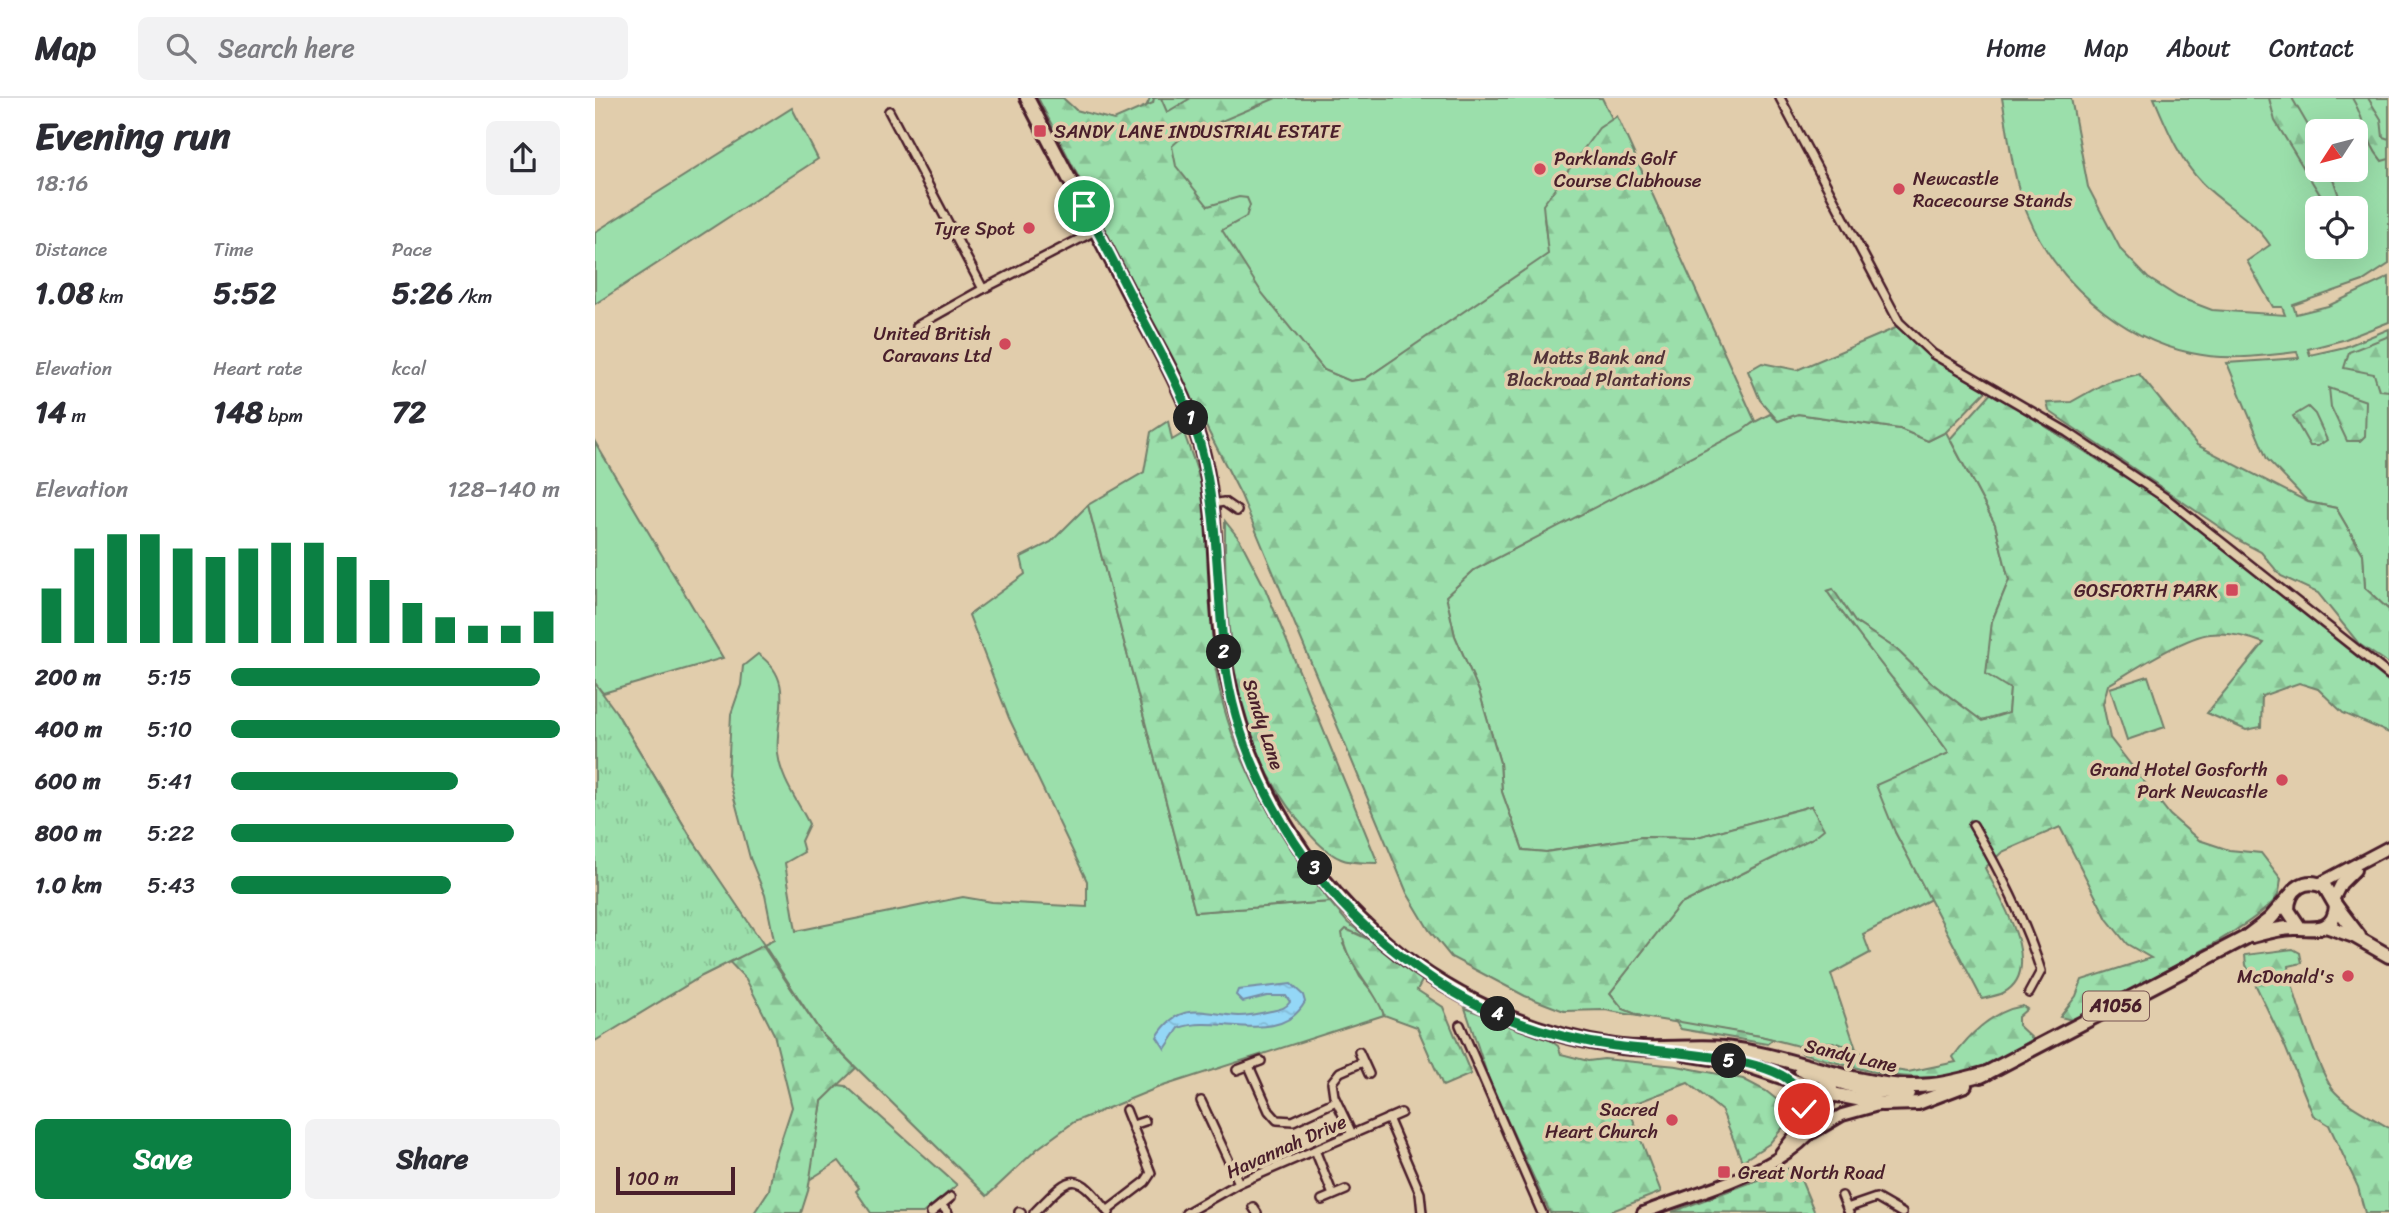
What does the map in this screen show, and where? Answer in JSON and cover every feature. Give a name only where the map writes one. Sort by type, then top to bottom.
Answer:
[{"type":"main road","name":"Sandy Lane","points":[[1027,98],[1181,390],[1200,443],[1212,504],[1225,663],[1232,696],[1262,783],[1296,843],[1327,884],[1367,927],[1398,953],[1468,1000],[1496,1014],[1612,1046],[1654,1049],[1737,1062],[1882,1104],[1924,1102],[1987,1073]]},
{"type":"main road","points":[[2365,862],[2341,884],[2333,917],[2326,926],[2311,930],[2300,928],[2290,917],[2290,896],[2302,884],[2319,884],[2389,847]]},
{"type":"main road","points":[[2319,884],[2367,943]]},
{"type":"main road","name":"A1056","points":[[1987,1073],[2245,938],[2270,919],[2290,896]]},
{"type":"main road","points":[[2326,926],[2367,943],[2389,956]]},
{"type":"main road","name":"A1056","points":[[2245,938],[2300,928]]},
{"type":"main road","name":"Sandy Lane","points":[[1654,1049],[1715,1048],[1758,1053],[1889,1084],[1943,1084],[1987,1073]]},
{"type":"main road","points":[[1758,1053],[1827,1088],[1895,1093],[1918,1091],[1943,1084]]},
{"type":"main road","points":[[1789,1079],[1803,1100],[1805,1132]]},
{"type":"main road","points":[[1643,1213],[1772,1163],[1796,1149],[1827,1088]]},
{"type":"main road","points":[[1805,1132],[1842,1115],[1882,1104]]},
{"type":"street","points":[[1780,98],[1846,217],[1891,309],[1933,355],[2067,432],[2167,499],[2389,675]]},
{"type":"street","points":[[889,111],[983,289]]},
{"type":"street","points":[[917,326],[1097,230]]},
{"type":"street","points":[[1212,504],[1224,502],[1237,511]]},
{"type":"street","points":[[1973,825],[2001,876],[2038,962],[2041,971],[2029,993]]},
{"type":"street","points":[[1460,1026],[1542,1213]]},
{"type":"street","points":[[1359,1052],[1369,1074]]},
{"type":"street","points":[[1237,1070],[1261,1061]]},
{"type":"street","points":[[1352,1134],[1336,1101],[1332,1085],[1335,1076],[1363,1062]]},
{"type":"street","points":[[1249,1066],[1269,1111],[1277,1120],[1293,1121],[1336,1101]]},
{"type":"street","points":[[1201,1101],[1239,1183]]},
{"type":"street","points":[[1034,1213],[1064,1184],[1074,1180],[1086,1184],[1108,1212],[1145,1182],[1151,1173],[1126,1110]]},
{"type":"street","points":[[1208,1117],[1219,1112]]},
{"type":"street","name":"Havannah Drive","points":[[1187,1213],[1239,1183],[1401,1113]]},
{"type":"street","points":[[1388,1118],[1420,1193],[1422,1213]]},
{"type":"street","points":[[1133,1125],[1145,1121]]},
{"type":"street","points":[[1315,1150],[1333,1195]]},
{"type":"street","points":[[1322,1200],[1346,1190]]},
{"type":"street","points":[[1842,1196],[1848,1211],[1876,1198],[1902,1213]]},
{"type":"street","points":[[931,1213],[951,1197]]},
{"type":"street","points":[[941,1205],[948,1213]]},
{"type":"green space","name":"Matts Bank and Blackroad Plantations","points":[[1038,98],[1063,98],[1076,110],[1114,120],[1153,103],[1154,98],[1161,98],[1167,112],[1191,98],[1276,98],[1181,138],[1172,146],[1176,166],[1208,206],[1239,197],[1247,198],[1250,205],[1246,217],[1222,230],[1262,293],[1324,370],[1350,381],[1365,379],[1548,254],[1543,205],[1599,128],[1617,116],[1755,421],[1742,431],[1474,570],[1446,596],[1455,636],[1479,691],[1500,763],[1502,792],[1523,850],[1546,852],[1642,837],[1694,838],[1811,806],[1824,829],[1813,838],[1679,905],[1610,993],[1623,1009],[1643,1017],[1605,1010],[1564,1011],[1525,996],[1451,957],[1429,930],[1407,893],[1241,495]]},
{"type":"green space","points":[[1150,98],[1602,98],[1627,149],[1544,219],[1549,254],[1539,263],[1365,379],[1350,381],[1324,370],[1282,319],[1234,281],[1143,113]]},
{"type":"green space","points":[[2002,98],[2071,98],[2088,187],[2121,250],[2148,278],[2178,297],[2212,310],[2285,315],[2282,307],[2273,307],[2247,261],[2270,245],[2255,227],[2194,174],[2174,143],[2154,98],[2389,98],[2389,264],[2363,281],[2293,305],[2296,314],[2328,306],[2389,277],[2389,322],[2343,340],[2308,349],[2310,355],[2345,347],[2389,329],[2389,610],[2365,588],[2363,554],[2336,508],[2308,502],[2267,459],[2227,363],[2299,358],[2297,352],[2231,357],[2191,353],[2139,334],[2115,320],[2072,283],[2054,261],[2027,213],[2014,171]]},
{"type":"green space","points":[[2269,98],[2292,98],[2305,120],[2305,170],[2275,121]]},
{"type":"green space","points":[[2352,98],[2368,98],[2381,119],[2383,137],[2389,139],[2389,159],[2382,161],[2376,153],[2368,138],[2368,119],[2362,119]]},
{"type":"green space","points":[[792,108],[818,159],[595,304],[595,232]]},
{"type":"green space","points":[[2312,182],[2334,182],[2339,196],[2321,196]]},
{"type":"green space","points":[[1898,327],[1932,358],[1988,389],[1946,432],[1928,441],[1900,429],[1798,414],[1778,421],[1760,400],[1748,371],[1762,363],[1797,370]]},
{"type":"green space","points":[[2389,336],[2389,391],[2379,390],[2374,374],[2344,368],[2349,352]]},
{"type":"green space","points":[[2139,374],[2197,445],[2308,502],[2336,508],[2363,554],[2365,588],[2389,610],[2389,664],[2359,644],[2318,593],[2281,576],[2261,552],[2240,541],[2049,411],[2047,403],[2071,402],[2107,382]]},
{"type":"green space","points":[[2329,388],[2366,401],[2365,436],[2360,441],[2347,441],[2331,407]]},
{"type":"green space","points":[[1992,392],[2162,501],[2389,682],[2389,733],[2343,713],[2318,689],[2299,683],[2262,696],[2261,727],[2246,730],[2207,713],[2264,643],[2238,636],[2199,636],[2158,655],[2108,685],[2103,704],[2110,738],[2170,815],[2199,840],[2229,850],[2261,853],[2281,879],[2278,895],[2244,925],[2216,943],[2072,1020],[2060,1017],[2076,996],[2082,980],[2151,958],[2127,944],[2107,919],[2060,827],[2002,852],[1985,868],[2016,933],[2021,968],[2015,982],[2003,993],[1982,999],[1895,832],[1876,785],[1949,753],[1827,591],[1833,589],[1855,622],[1896,649],[1929,681],[1982,721],[2008,713],[2010,689],[1986,674],[1992,621],[2009,580],[1995,524],[1950,439]]},
{"type":"green space","points":[[2308,407],[2315,414],[2327,440],[2318,446],[2310,446],[2293,416]]},
{"type":"green space","points":[[1770,414],[1778,421],[1798,414],[1900,429],[1928,441],[1946,432],[1995,524],[2009,580],[1992,621],[2010,689],[2008,714],[1982,721],[1929,681],[1896,649],[1855,622],[1833,590],[1827,591],[1949,753],[1895,832],[1931,899],[1863,934],[1870,953],[1831,974],[1856,1049],[1832,1042],[1798,1046],[1760,1036],[1643,1017],[1623,1009],[1610,993],[1679,905],[1776,857],[1811,806],[1694,838],[1642,837],[1546,852],[1523,850],[1502,792],[1500,763],[1479,691],[1455,636],[1446,596],[1474,570]]},
{"type":"green space","points":[[1168,421],[1172,440],[1184,433],[1203,491],[1209,541],[1213,649],[1222,702],[1232,733],[1258,793],[1292,849],[1330,902],[1195,912],[1088,505],[1144,472],[1151,432]]},
{"type":"green space","points":[[595,442],[723,658],[603,693],[595,683]]},
{"type":"green space","points":[[1088,505],[1195,912],[1330,902],[1348,923],[1372,941],[1356,933],[1343,944],[1360,977],[1379,1000],[1384,1015],[1157,1088],[1074,1122],[1037,1149],[987,1196],[822,1034],[764,945],[774,940],[765,895],[750,858],[728,775],[731,714],[741,685],[743,666],[758,654],[770,665],[781,688],[778,740],[780,764],[786,782],[809,824],[801,841],[804,852],[785,863],[796,931],[963,897],[992,902],[1087,907],[1087,881],[1009,718],[969,615],[1025,574],[1021,557],[1051,542]]},
{"type":"green space","points":[[1225,521],[1240,540],[1265,588],[1378,863],[1345,861],[1312,837],[1276,788],[1258,753],[1245,716],[1230,639]]},
{"type":"green space","points":[[2148,676],[2165,727],[2127,740],[2110,688]]},
{"type":"green space","points":[[595,683],[616,712],[692,839],[764,945],[702,976],[595,1041]]},
{"type":"green space","points":[[595,707],[616,712],[692,839],[796,996],[822,1034],[856,1068],[822,1101],[808,1191],[801,1213],[754,1213],[769,1190],[774,1162],[792,1107],[774,1034],[746,979],[690,921]]},
{"type":"green space","points":[[1346,929],[1372,941],[1423,979],[1417,990],[1443,1007],[1471,1074],[1443,1086],[1417,1027],[1384,1015],[1374,994],[1349,956],[1342,933]]},
{"type":"green space","points":[[2293,949],[2300,953],[2302,963],[2289,966],[2295,993],[2307,1032],[2329,1083],[2347,1102],[2389,1128],[2389,1213],[2365,1213],[2358,1187],[2329,1125],[2313,1115],[2284,1044],[2246,965],[2245,955]]},
{"type":"green space","points":[[2023,1006],[2027,1009],[2018,1017],[2018,1025],[2033,1039],[1991,1063],[1967,1072],[1943,1076],[1896,1076],[1802,1053],[1798,1046],[1832,1042],[1856,1049],[1881,1068],[1908,1072],[1956,1062],[1953,1057],[1983,1024],[2002,1013]]},
{"type":"green space","points":[[1465,1008],[1550,1040],[1558,1046],[1561,1054],[1588,1061],[1604,1059],[1677,1066],[1743,1079],[1766,1091],[1790,1110],[1791,1118],[1769,1144],[1742,1161],[1722,1111],[1688,1083],[1628,1106],[1661,1192],[1607,1213],[1550,1213],[1490,1083]]},
{"type":"green space","points":[[1675,1021],[1773,1039],[1767,1044],[1681,1029]]},
{"type":"green space","points":[[838,1085],[846,1086],[957,1185],[923,1213],[871,1213],[856,1191],[859,1188],[839,1161],[809,1180],[822,1101]]},
{"type":"green space","points":[[1795,1166],[1815,1213],[1672,1212]]},
{"type":"water","points":[[1291,984],[1303,995],[1305,1002],[1294,1016],[1280,1023],[1247,1027],[1194,1024],[1179,1028],[1165,1049],[1157,1037],[1175,1017],[1184,1013],[1243,1016],[1282,1008],[1290,1002],[1286,996],[1267,996],[1243,1002],[1236,995],[1238,990]]},
{"type":"place","name":"SANDY LANE INDUSTRIAL ESTATE","points":[[1040,131]]},
{"type":"place","name":"Parklands Golf Course Clubhouse","points":[[1540,169]]},
{"type":"place","name":"Newcastle Racecourse Stands","points":[[1899,189]]},
{"type":"place","name":"Tyre Spot","points":[[1029,228]]},
{"type":"place","name":"United British Caravans Ltd","points":[[1005,344]]},
{"type":"place","name":"GOSFORTH PARK","points":[[2232,590]]},
{"type":"place","name":"Grand Hotel Gosforth Park Newcastle","points":[[2282,780]]},
{"type":"place","name":"McDonald's","points":[[2348,976]]},
{"type":"place","name":"Sacred Heart Church","points":[[1672,1120]]},
{"type":"place","name":"Great North Road","points":[[1724,1172]]},
{"type":"route","points":[[1084,206],[1181,390],[1200,443],[1212,504],[1225,663],[1232,696],[1262,783],[1296,843],[1327,884],[1367,927],[1398,953],[1439,983],[1496,1014],[1612,1046],[1718,1058],[1755,1067],[1789,1079],[1799,1090],[1804,1109]]}]
